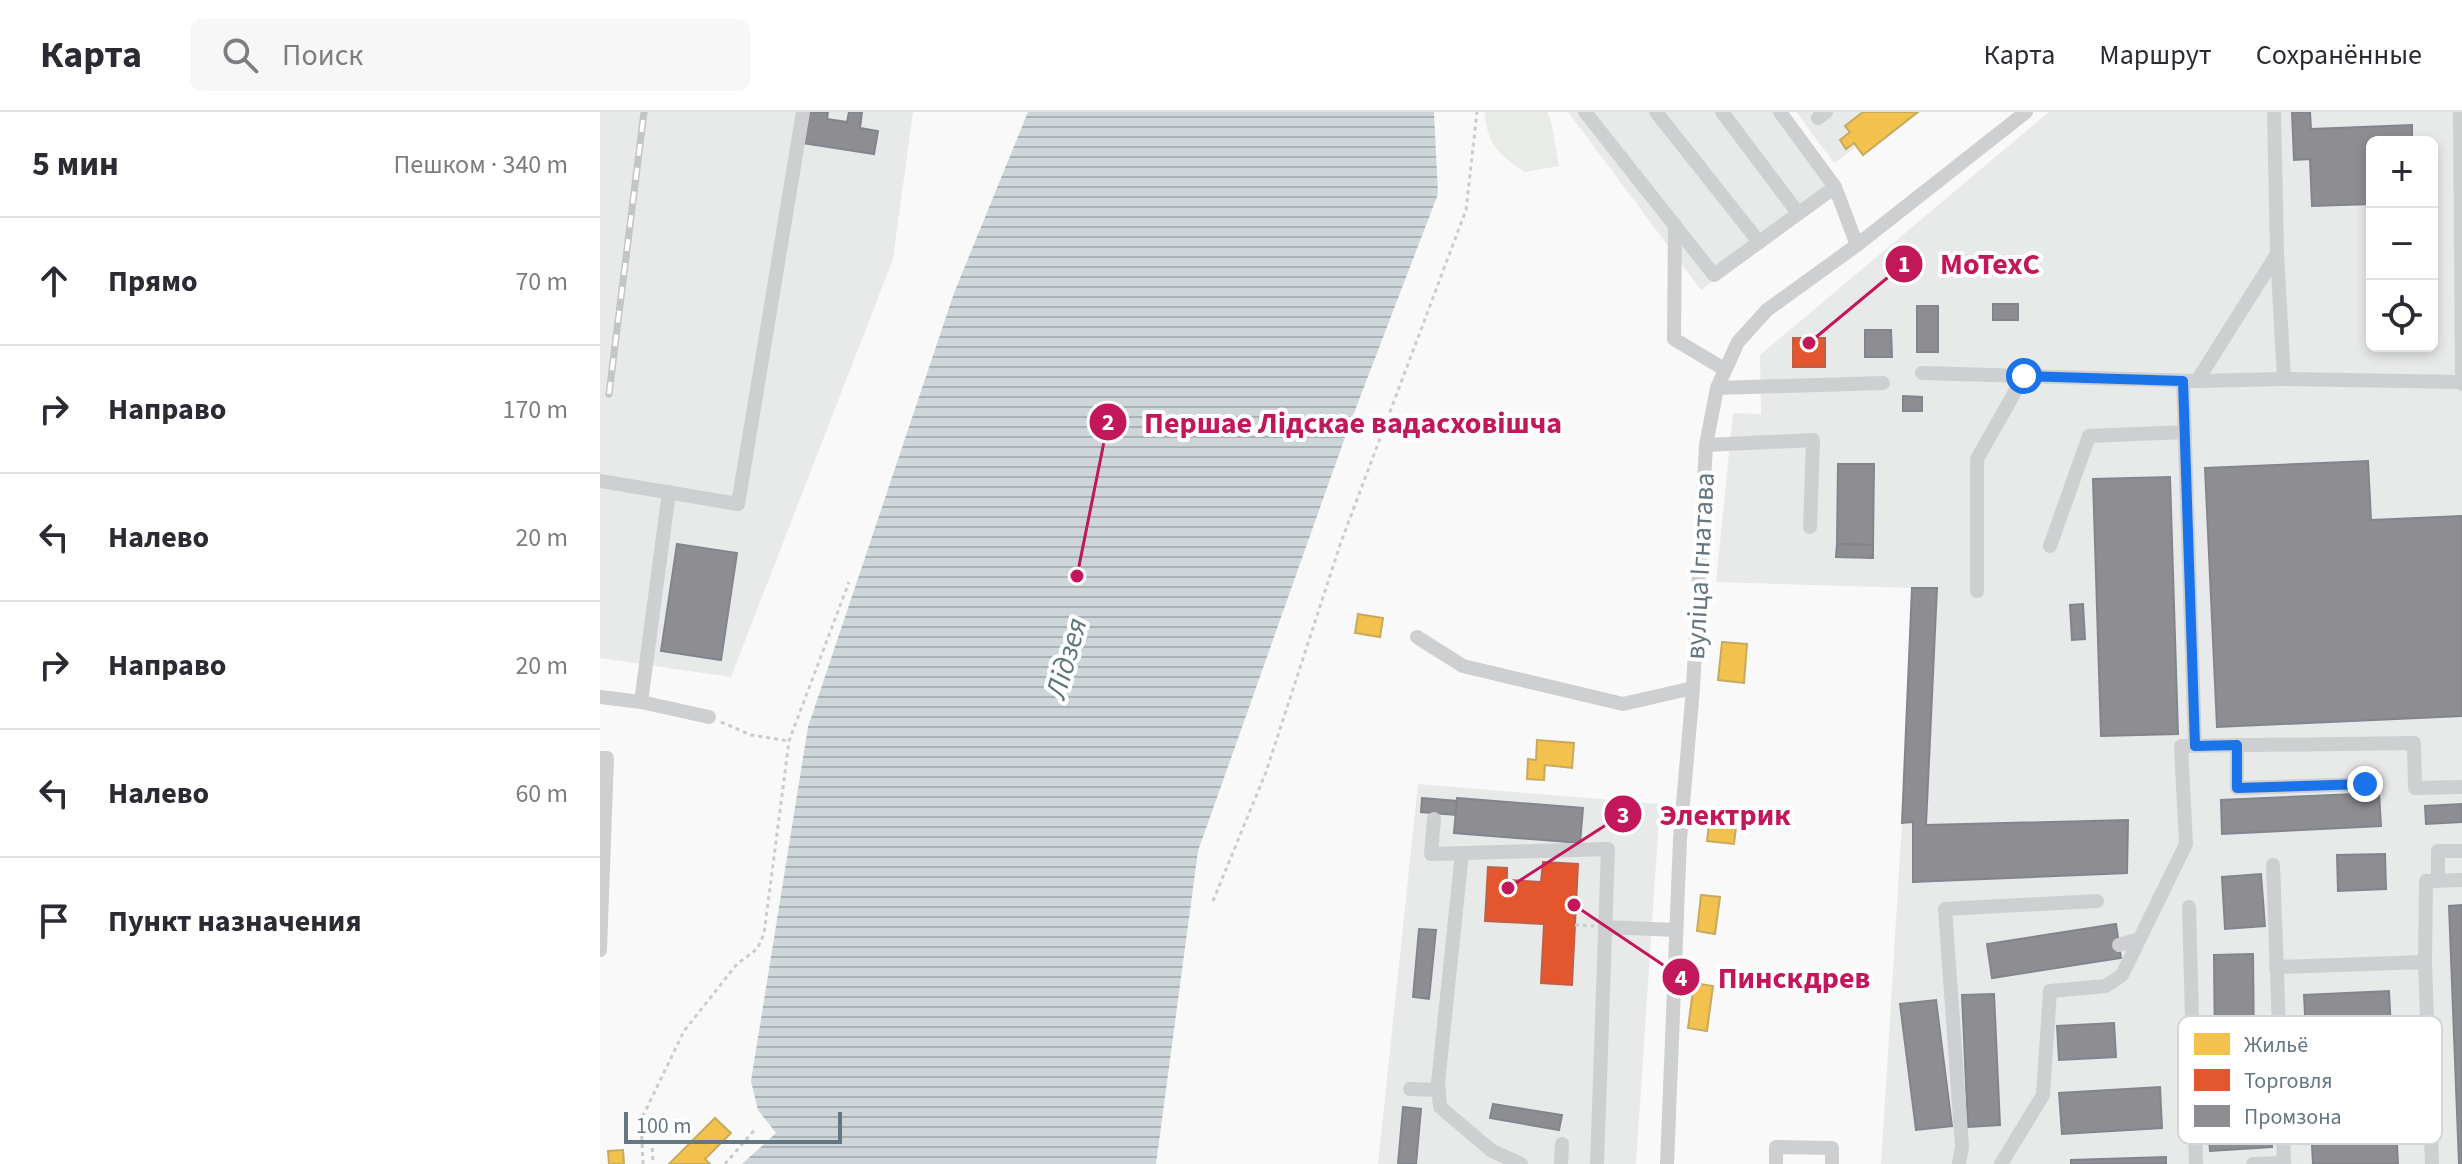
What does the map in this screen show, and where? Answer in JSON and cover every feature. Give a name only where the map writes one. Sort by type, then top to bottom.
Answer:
[{"type":"street","points":[[600,481],[738,504],[803,112]]},
{"type":"street","points":[[1585,112],[1714,275],[1835,187]]},
{"type":"street","points":[[1656,112],[1759,242]]},
{"type":"street","points":[[1722,112],[1798,213]]},
{"type":"street","points":[[1780,112],[1835,187],[1857,245]]},
{"type":"street","name":"вуліца Ігнатава","points":[[1667,1164],[1680,839],[1693,688],[1706,445],[1717,388],[1738,342],[1767,310],[1857,245],[2026,112]]},
{"type":"street","points":[[2274,112],[2284,379]]},
{"type":"street","points":[[1922,373],[2190,381],[2284,379],[2462,383],[2460,112]]},
{"type":"street","points":[[1675,225],[1674,339],[1724,369]]},
{"type":"street","points":[[2195,746],[2185,432],[2190,381],[2277,253]]},
{"type":"street","points":[[1977,591],[1977,459],[2024,376]]},
{"type":"street","points":[[1717,388],[1883,383]]},
{"type":"street","points":[[2050,546],[2089,436],[2185,432]]},
{"type":"street","points":[[1706,445],[1813,440],[1810,527]]},
{"type":"street","points":[[641,702],[669,492]]},
{"type":"street","points":[[1417,637],[1463,666],[1623,704],[1693,688]]},
{"type":"street","points":[[600,697],[641,702],[709,717]]},
{"type":"street","points":[[2001,1164],[2043,1095],[2050,991],[2106,986],[2122,975],[2186,844],[2181,746],[2414,743],[2415,788],[2462,787]]},
{"type":"street","points":[[2237,745],[2237,788],[2365,784]]},
{"type":"street","points":[[600,758],[607,758],[600,950]]},
{"type":"street","points":[[1434,819],[1431,854],[1608,849],[1597,1164]]},
{"type":"street","points":[[2438,881],[2438,851],[2462,851]]},
{"type":"street","points":[[1462,853],[1439,1090],[1440,1107],[1492,1151],[1521,1164]]},
{"type":"street","points":[[2273,865],[2278,1016]]},
{"type":"street","points":[[2427,1016],[2426,881],[2462,880]]},
{"type":"street","points":[[1959,1164],[1962,1147],[1945,909],[2097,901]]},
{"type":"street","points":[[2189,907],[2192,1016]]},
{"type":"street","points":[[1605,927],[1676,930]]},
{"type":"street","points":[[2119,945],[2139,939]]},
{"type":"street","points":[[2276,967],[2425,962]]},
{"type":"street","points":[[1410,1089],[1439,1090]]},
{"type":"street","points":[[1561,1164],[1562,1144]]},
{"type":"street","points":[[2195,1144],[2196,1164]]},
{"type":"street","points":[[2431,1144],[2432,1164]]},
{"type":"street","points":[[1776,1164],[1776,1147],[1832,1148],[1832,1164]]},
{"type":"street","points":[[2253,1164],[2284,1163]]},
{"type":"path","points":[[1213,901],[1266,772],[1341,542],[1466,210],[1477,112]]},
{"type":"path","points":[[643,1164],[641,1120],[684,1031],[737,964],[757,949],[764,934],[789,741],[849,582]]},
{"type":"path","points":[[709,717],[751,735],[789,741]]},
{"type":"path","points":[[725,1164],[756,1128]]},
{"type":"path","points":[[652,1140],[653,1164]]},
{"type":"shaded area","points":[[600,112],[913,112],[893,259],[731,677],[600,658]]},
{"type":"shaded area","points":[[1485,112],[1547,112],[1559,166],[1524,172],[1507,159],[1491,140]]},
{"type":"shaded area","points":[[1568,112],[1788,112],[1842,186],[1701,290]]},
{"type":"shaded area","points":[[1796,112],[1918,112],[1863,155],[1856,147],[1834,163]]},
{"type":"shaded area","points":[[2049,112],[2462,112],[2462,1164],[1881,1164],[1902,823],[1912,588],[1716,582],[1733,413],[1761,414],[1760,355]]},
{"type":"shaded area","points":[[1418,784],[1660,804],[1636,1164],[1378,1164]]},
{"type":"water","name":"Лідзея","points":[[1028,112],[1434,112],[1438,194],[1349,426],[1198,851],[1156,1164],[742,1164],[776,1133],[758,1110],[751,1081],[808,727],[954,293]]},
{"type":"building: Жильё","points":[[1863,112],[1918,112],[1863,155],[1854,143],[1846,149],[1840,140],[1850,132],[1845,126]]},
{"type":"building: Жильё","points":[[1358,614],[1383,618],[1380,637],[1355,633]]},
{"type":"building: Жильё","points":[[1722,642],[1747,644],[1744,683],[1718,680]]},
{"type":"building: Жильё","points":[[1537,740],[1574,743],[1572,768],[1545,765],[1544,780],[1527,779],[1528,759],[1536,760]]},
{"type":"building: Жильё","points":[[1711,807],[1738,810],[1734,844],[1707,841]]},
{"type":"building: Жильё","points":[[1701,895],[1720,897],[1715,934],[1697,931]]},
{"type":"building: Жильё","points":[[1694,983],[1713,986],[1707,1031],[1688,1028]]},
{"type":"building: Жильё","points":[[715,1118],[731,1133],[705,1159],[710,1164],[669,1164]]},
{"type":"building: Жильё","points":[[623,1150],[624,1164],[609,1164],[608,1151]]},
{"type":"building: Торговля","points":[[1793,338],[1825,338],[1825,367],[1793,367]]},
{"type":"building: Торговля","points":[[1543,862],[1578,864],[1572,985],[1541,983],[1544,924],[1485,921],[1488,867],[1507,868],[1507,880],[1541,882]]},
{"type":"building: Промзона","points":[[807,112],[828,112],[827,119],[847,122],[849,112],[862,112],[860,128],[878,131],[874,154],[802,143]]},
{"type":"building: Промзона","points":[[2292,112],[2310,112],[2311,129],[2412,125],[2412,136],[2366,136],[2366,204],[2312,206],[2310,159],[2294,160]]},
{"type":"building: Промзона","points":[[1990,257],[2015,257],[2015,273],[1990,273]]},
{"type":"building: Промзона","points":[[1993,304],[2018,304],[2018,320],[1993,320]]},
{"type":"building: Промзона","points":[[1917,306],[1938,306],[1938,352],[1917,352]]},
{"type":"building: Промзона","points":[[1865,330],[1891,330],[1892,357],[1865,357]]},
{"type":"building: Промзона","points":[[1903,396],[1922,397],[1922,411],[1903,411]]},
{"type":"building: Промзона","points":[[2368,461],[2371,520],[2462,516],[2462,716],[2217,727],[2205,468]]},
{"type":"building: Промзона","points":[[1838,464],[1874,464],[1873,545],[1837,544]]},
{"type":"building: Промзона","points":[[2170,477],[2178,734],[2101,736],[2093,479]]},
{"type":"building: Промзона","points":[[677,544],[737,553],[721,660],[661,651]]},
{"type":"building: Промзона","points":[[1837,544],[1873,545],[1873,558],[1836,557]]},
{"type":"building: Промзона","points":[[1912,588],[1937,588],[1926,825],[2128,820],[2127,873],[1913,882],[1913,822],[1902,823]]},
{"type":"building: Промзона","points":[[2083,604],[2085,639],[2072,640],[2070,605]]},
{"type":"building: Промзона","points":[[2379,793],[2381,826],[2222,834],[2221,800]]},
{"type":"building: Промзона","points":[[1422,798],[1457,801],[1456,815],[1421,812]]},
{"type":"building: Промзона","points":[[1457,798],[1583,808],[1580,843],[1454,833]]},
{"type":"building: Промзона","points":[[2462,804],[2462,822],[2426,824],[2425,806]]},
{"type":"building: Промзона","points":[[2385,854],[2386,889],[2338,891],[2337,855]]},
{"type":"building: Промзона","points":[[2261,874],[2265,926],[2225,929],[2222,877]]},
{"type":"building: Промзона","points":[[2462,905],[2462,1164],[2459,1164],[2449,906]]},
{"type":"building: Промзона","points":[[2116,924],[2121,958],[1992,978],[1987,944]]},
{"type":"building: Промзона","points":[[1419,929],[1436,930],[1429,999],[1413,997]]},
{"type":"building: Промзона","points":[[2253,954],[2254,1016],[2215,1016],[2214,955]]},
{"type":"building: Промзона","points":[[2389,991],[2390,1016],[2305,1016],[2304,995]]},
{"type":"building: Промзона","points":[[1994,994],[2000,1125],[1968,1127],[1962,995]]},
{"type":"building: Промзона","points":[[1936,1000],[1952,1126],[1916,1130],[1900,1004]]},
{"type":"building: Промзона","points":[[2114,1023],[2116,1057],[2059,1060],[2057,1026]]},
{"type":"building: Промзона","points":[[2160,1087],[2162,1128],[2062,1134],[2059,1093]]},
{"type":"building: Промзона","points":[[1493,1104],[1562,1115],[1559,1130],[1490,1118]]},
{"type":"building: Промзона","points":[[1403,1107],[1421,1109],[1416,1164],[1398,1164]]},
{"type":"building: Промзона","points":[[2209,1144],[2272,1144],[2272,1147],[2210,1151]]},
{"type":"building: Промзона","points":[[2312,1144],[2397,1144],[2398,1164],[2313,1164]]},
{"type":"building: Промзона","points":[[2166,1157],[2166,1164],[2071,1164],[2071,1160]]},
{"type":"railway","points":[[609,394],[644,112]]},
{"type":"place","name":"MoTexC","points":[[1809,343]]},
{"type":"place","name":"Першае Лідскае вадасховішча","points":[[1077,576]]},
{"type":"place","name":"Электрик","points":[[1508,888]]},
{"type":"place","name":"Пинскдрев","points":[[1574,905]]},
{"type":"route","points":[[2024,376],[2183,381],[2195,746],[2237,745],[2237,788],[2365,784]]}]
